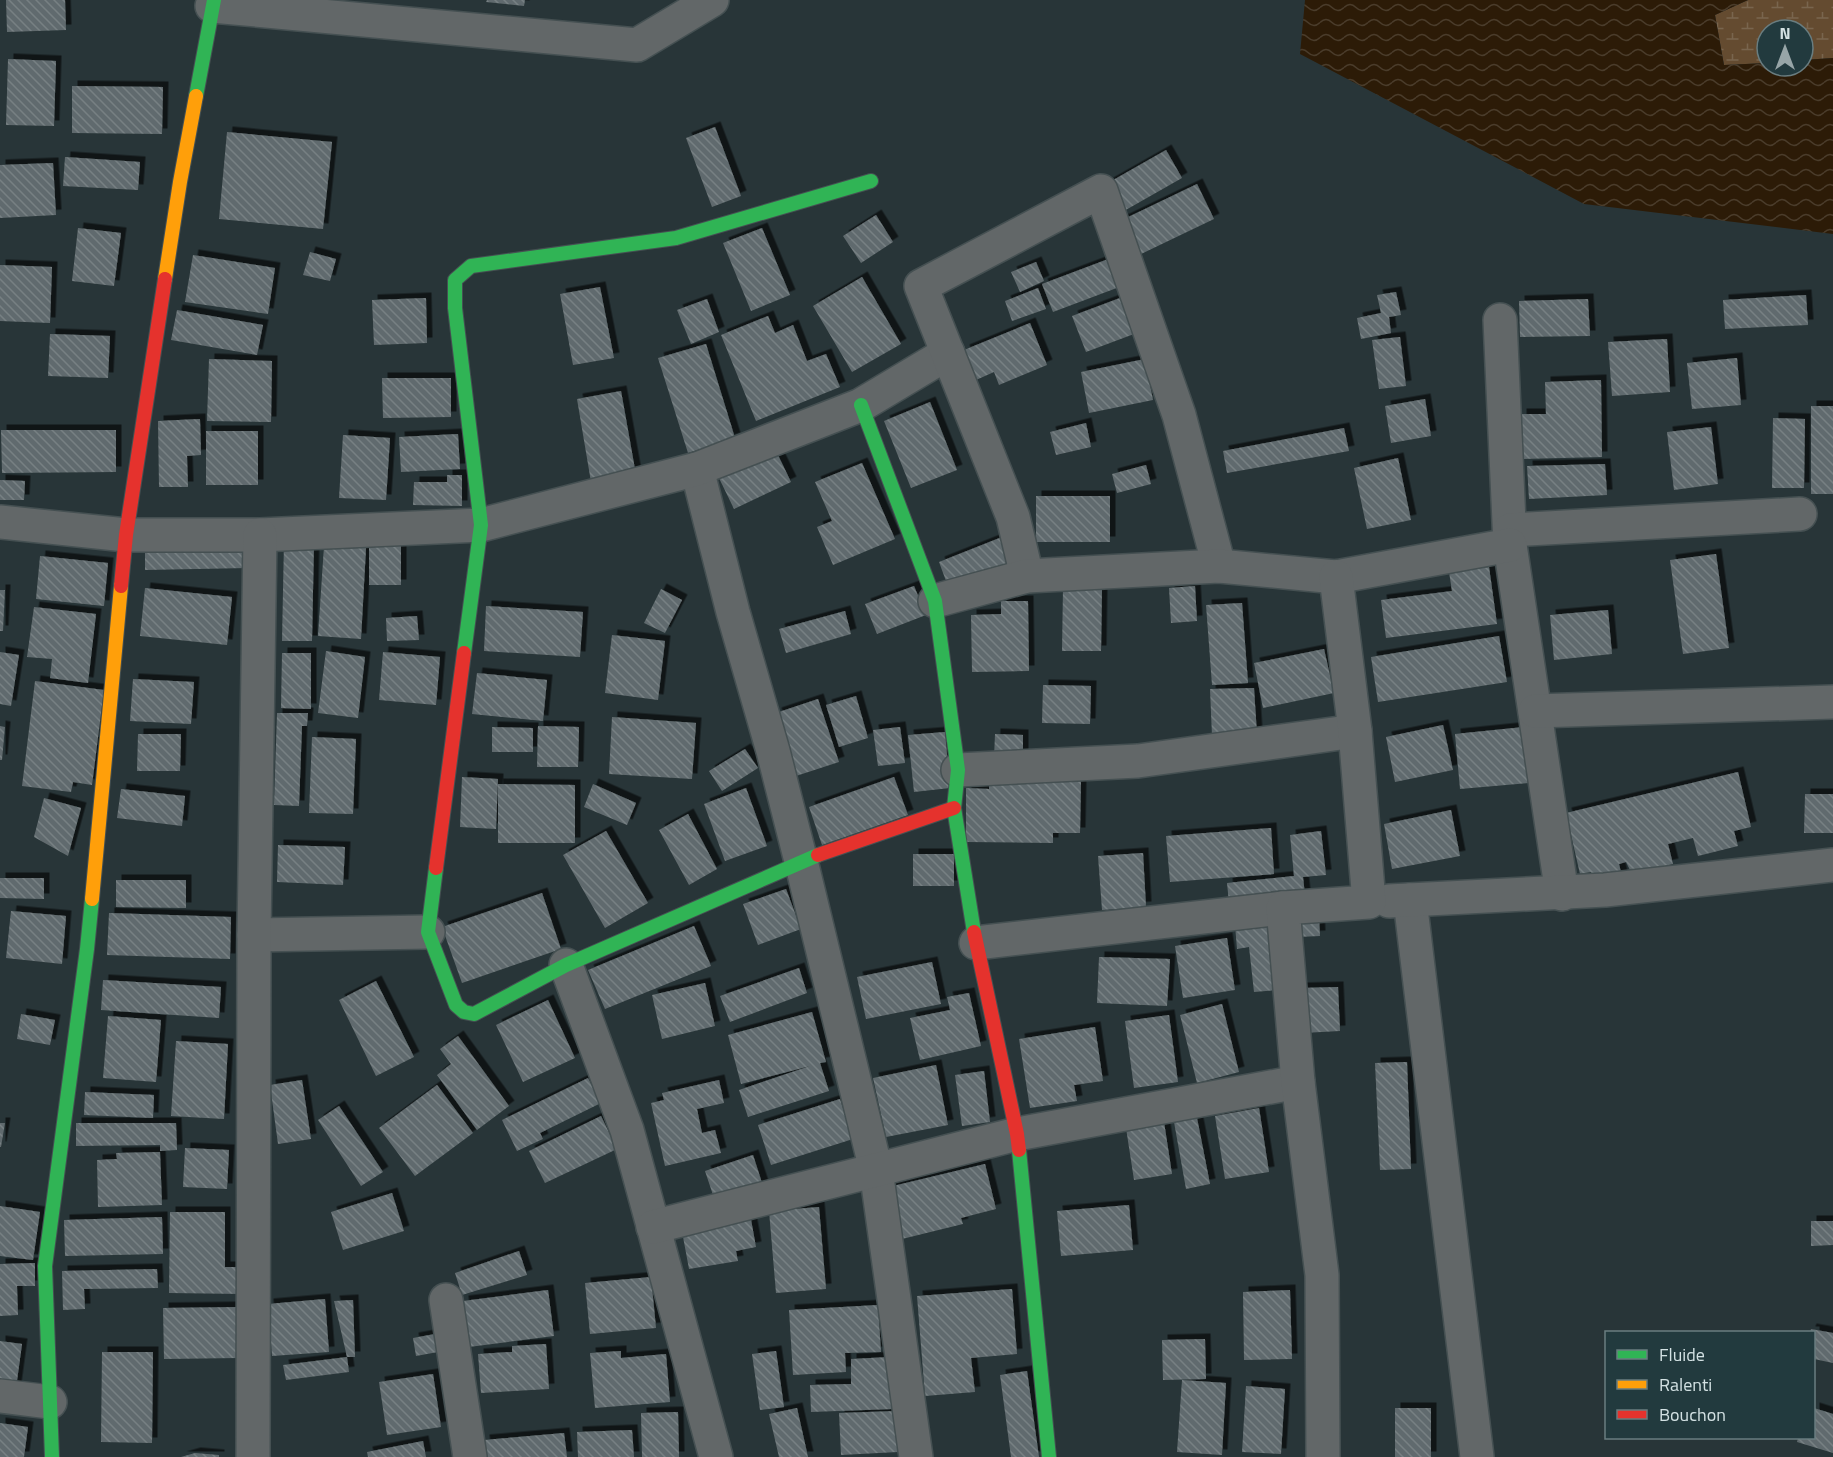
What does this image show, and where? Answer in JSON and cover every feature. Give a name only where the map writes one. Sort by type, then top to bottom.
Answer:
[{"type":"street","points":[[52,1457],[45,1266],[87,949],[126,535],[180,182],[213,3],[637,45],[712,0]]},
{"type":"street","points":[[871,181],[676,238],[471,266],[455,280],[455,308],[481,525],[428,932],[456,1005],[464,1012],[474,1014],[566,965],[801,861],[954,808]]},
{"type":"street","points":[[1027,576],[1013,517],[921,286],[1101,191],[1179,415],[1219,566]]},
{"type":"street","points":[[1500,320],[1510,537],[1562,894]]},
{"type":"street","points":[[0,522],[126,535],[260,536],[481,525],[697,469],[861,405],[948,353]]},
{"type":"street","points":[[861,405],[935,601],[958,770],[954,808],[976,943],[1017,1134],[1049,1457]]},
{"type":"street","points":[[697,469],[733,612],[801,861],[876,1170],[916,1457]]},
{"type":"street","points":[[935,601],[1027,576],[1219,566],[1336,577],[1510,537],[1800,514]]},
{"type":"street","points":[[253,1457],[254,935],[260,536]]},
{"type":"street","points":[[1336,577],[1355,731],[1369,902]]},
{"type":"street","points":[[1535,711],[1833,702]]},
{"type":"street","points":[[958,770],[1138,761],[1355,731]]},
{"type":"street","points":[[976,943],[1283,908],[1562,894],[1833,865]]},
{"type":"street","points":[[1410,900],[1478,1457]]},
{"type":"street","points":[[1283,908],[1298,1082],[1322,1275],[1323,1457]]},
{"type":"street","points":[[254,935],[428,932]]},
{"type":"street","points":[[566,965],[627,1130],[716,1457]]},
{"type":"street","points":[[653,1227],[1017,1134],[1298,1082]]},
{"type":"street","points":[[446,1300],[470,1457]]},
{"type":"street","points":[[0,1396],[50,1402]]},
{"type":"green space","points":[[1748,0],[1833,0],[1833,58],[1815,59],[1815,18],[1755,18],[1755,64],[1724,65],[1715,15]]},
{"type":"water","points":[[1305,0],[1748,0],[1715,15],[1724,65],[1755,64],[1755,78],[1815,78],[1815,59],[1833,58],[1833,234],[1584,204],[1300,54]]},
{"type":"building","points":[[6,0],[65,0],[66,30],[7,32]]},
{"type":"building","points":[[487,0],[525,0],[524,6],[486,2]]},
{"type":"building","points":[[8,59],[56,61],[54,126],[6,125]]},
{"type":"building","points":[[72,86],[163,87],[162,134],[72,133]]},
{"type":"building","points":[[715,127],[741,196],[712,207],[686,138]]},
{"type":"building","points":[[227,132],[332,142],[323,229],[219,219]]},
{"type":"building","points":[[1166,150],[1182,178],[1124,211],[1108,183]]},
{"type":"building","points":[[65,157],[140,162],[138,190],[63,186]]},
{"type":"building","points":[[53,163],[56,215],[0,218],[0,165]]},
{"type":"building","points":[[1197,184],[1214,219],[1139,255],[1122,220]]},
{"type":"building","points":[[876,215],[893,242],[861,263],[843,236]]},
{"type":"building","points":[[78,228],[121,233],[114,286],[72,281]]},
{"type":"building","points":[[762,228],[790,295],[751,311],[723,243]]},
{"type":"building","points":[[310,252],[336,259],[330,281],[303,275]]},
{"type":"building","points":[[193,255],[275,268],[268,314],[185,302]]},
{"type":"building","points":[[1111,258],[1122,286],[1053,312],[1042,284]]},
{"type":"building","points":[[1036,262],[1044,281],[1020,292],[1011,272]]},
{"type":"building","points":[[0,265],[52,267],[50,323],[0,321]]},
{"type":"building","points":[[862,277],[901,344],[852,372],[813,306]]},
{"type":"building","points":[[600,287],[614,358],[573,365],[560,294]]},
{"type":"building","points":[[1038,288],[1046,309],[1012,321],[1005,301]]},
{"type":"building","points":[[1396,292],[1401,315],[1389,317],[1391,333],[1361,339],[1357,318],[1381,313],[1377,295]]},
{"type":"building","points":[[1806,295],[1808,325],[1725,329],[1723,300]]},
{"type":"building","points":[[426,298],[427,343],[374,345],[372,300]]},
{"type":"building","points":[[1120,298],[1134,334],[1086,352],[1072,316]]},
{"type":"building","points":[[707,299],[719,332],[691,344],[677,310]]},
{"type":"building","points":[[1588,299],[1590,336],[1520,337],[1519,301]]},
{"type":"building","points":[[177,310],[263,325],[257,355],[171,340]]},
{"type":"building","points":[[768,316],[775,333],[793,325],[807,361],[826,354],[840,387],[756,421],[721,335]]},
{"type":"building","points":[[1030,323],[1047,365],[999,385],[994,372],[976,380],[964,350]]},
{"type":"building","points":[[50,334],[110,336],[108,378],[48,376]]},
{"type":"building","points":[[1400,337],[1406,386],[1379,389],[1372,340]]},
{"type":"building","points":[[1667,339],[1670,392],[1612,396],[1608,342]]},
{"type":"building","points":[[706,344],[735,438],[688,453],[658,358]]},
{"type":"building","points":[[1737,358],[1741,405],[1692,409],[1687,363]]},
{"type":"building","points":[[209,359],[272,361],[271,422],[207,421]]},
{"type":"building","points":[[1145,359],[1153,400],[1089,413],[1081,372]]},
{"type":"building","points":[[382,378],[451,378],[451,417],[383,418]]},
{"type":"building","points":[[1601,380],[1602,457],[1522,459],[1521,414],[1546,414],[1545,382]]},
{"type":"building","points":[[621,391],[636,475],[591,482],[577,399]]},
{"type":"building","points":[[1425,399],[1431,436],[1391,443],[1385,406]]},
{"type":"building","points":[[930,402],[957,470],[911,488],[884,421]]},
{"type":"building","points":[[1811,406],[1833,406],[1833,494],[1811,494]]},
{"type":"building","points":[[1773,418],[1805,419],[1804,488],[1772,488]]},
{"type":"building","points":[[200,419],[201,455],[187,456],[188,487],[159,487],[158,421]]},
{"type":"building","points":[[1086,423],[1091,447],[1056,455],[1050,432]]},
{"type":"building","points":[[1711,427],[1718,484],[1674,490],[1667,432]]},
{"type":"building","points":[[1344,428],[1349,451],[1227,473],[1223,451]]},
{"type":"building","points":[[1,430],[116,430],[116,472],[2,473]]},
{"type":"building","points":[[206,431],[258,431],[258,485],[206,485]]},
{"type":"building","points":[[458,434],[460,469],[401,472],[399,437]]},
{"type":"building","points":[[343,435],[390,438],[386,500],[339,498]]},
{"type":"building","points":[[775,449],[791,482],[734,509],[718,476]]},
{"type":"building","points":[[1398,458],[1411,520],[1367,529],[1354,468]]},
{"type":"building","points":[[862,463],[895,539],[833,565],[817,527],[832,521],[815,482]]},
{"type":"building","points":[[1605,464],[1607,495],[1529,499],[1527,466]]},
{"type":"building","points":[[1146,465],[1151,484],[1117,493],[1112,474]]},
{"type":"building","points":[[447,475],[462,475],[462,506],[413,505],[414,482],[447,482]]},
{"type":"building","points":[[0,480],[25,481],[24,500],[0,500]]},
{"type":"building","points":[[1036,496],[1110,496],[1110,542],[1036,542]]},
{"type":"building","points":[[369,536],[401,536],[401,585],[369,585]]},
{"type":"building","points":[[1002,537],[1013,564],[949,589],[939,562]]},
{"type":"building","points":[[284,541],[314,542],[312,641],[282,641]]},
{"type":"building","points":[[247,543],[248,568],[145,570],[145,545]]},
{"type":"building","points":[[324,546],[366,548],[361,639],[318,636]]},
{"type":"building","points":[[1716,554],[1729,648],[1683,654],[1670,560]]},
{"type":"building","points":[[40,556],[108,563],[104,606],[36,599]]},
{"type":"building","points":[[1489,567],[1497,624],[1386,638],[1381,600],[1452,591],[1449,572]]},
{"type":"building","points":[[914,586],[926,615],[877,634],[865,604]]},
{"type":"building","points":[[1195,586],[1197,621],[1171,623],[1169,588]]},
{"type":"building","points":[[1063,587],[1102,588],[1101,651],[1062,651]]},
{"type":"building","points":[[145,588],[232,597],[227,645],[140,636]]},
{"type":"building","points":[[661,589],[682,600],[665,633],[644,623]]},
{"type":"building","points":[[0,590],[5,590],[3,631],[0,631]]},
{"type":"building","points":[[1001,601],[1028,601],[1029,671],[972,672],[971,615],[1001,614]]},
{"type":"building","points":[[1242,603],[1248,683],[1212,685],[1206,605]]},
{"type":"building","points":[[486,606],[583,612],[580,657],[484,651]]},
{"type":"building","points":[[34,607],[96,614],[88,683],[50,678],[52,659],[27,657]]},
{"type":"building","points":[[1608,610],[1612,654],[1554,660],[1550,615]]},
{"type":"building","points":[[845,611],[851,634],[786,653],[779,629]]},
{"type":"building","points":[[417,616],[419,640],[387,641],[386,618]]},
{"type":"building","points":[[612,635],[665,641],[658,700],[605,693]]},
{"type":"building","points":[[1499,636],[1507,682],[1378,702],[1371,657]]},
{"type":"building","points":[[1324,649],[1334,693],[1263,708],[1254,663]]},
{"type":"building","points":[[326,651],[365,657],[358,718],[318,713]]},
{"type":"building","points":[[0,652],[19,655],[11,706],[0,704]]},
{"type":"building","points":[[383,652],[440,657],[436,705],[379,700]]},
{"type":"building","points":[[282,653],[311,653],[311,709],[281,708]]},
{"type":"building","points":[[477,673],[547,680],[543,721],[472,714]]},
{"type":"building","points":[[133,679],[194,682],[191,724],[130,721]]},
{"type":"building","points":[[35,681],[104,690],[92,785],[73,782],[71,792],[22,786]]},
{"type":"building","points":[[1043,685],[1091,686],[1090,724],[1042,723]]},
{"type":"building","points":[[1254,688],[1257,735],[1212,736],[1210,689]]},
{"type":"building","points":[[856,696],[868,738],[839,747],[826,705]]},
{"type":"building","points":[[818,699],[839,762],[796,776],[776,713]]},
{"type":"building","points":[[277,713],[308,713],[307,726],[302,726],[299,806],[274,805]]},
{"type":"building","points":[[612,717],[696,723],[692,779],[609,774]]},
{"type":"building","points":[[1443,725],[1453,770],[1395,782],[1386,737]]},
{"type":"building","points":[[0,726],[5,727],[2,760],[0,760]]},
{"type":"building","points":[[538,726],[579,727],[578,767],[537,767]]},
{"type":"building","points":[[492,727],[533,728],[533,752],[492,752]]},
{"type":"building","points":[[900,727],[905,763],[878,766],[873,730]]},
{"type":"building","points":[[1524,727],[1529,783],[1460,789],[1455,734]]},
{"type":"building","points":[[945,732],[950,788],[914,792],[908,735]]},
{"type":"building","points":[[138,734],[181,734],[180,771],[137,771]]},
{"type":"building","points":[[995,734],[1023,735],[1023,759],[994,758]]},
{"type":"building","points":[[312,737],[356,739],[353,814],[309,813]]},
{"type":"building","points":[[745,749],[758,768],[722,791],[709,771]]},
{"type":"building","points":[[1738,772],[1751,827],[1734,831],[1738,846],[1698,856],[1693,838],[1668,844],[1673,864],[1632,874],[1626,862],[1619,864],[1622,876],[1593,882],[1591,872],[1580,874],[1566,813]]},
{"type":"building","points":[[462,777],[498,779],[496,829],[460,827]]},
{"type":"building","points":[[894,777],[908,815],[822,845],[809,807]]},
{"type":"building","points":[[989,779],[1081,780],[1080,833],[1053,833],[1053,843],[966,842],[966,788],[989,789]]},
{"type":"building","points":[[498,784],[575,785],[575,843],[498,843]]},
{"type":"building","points":[[593,784],[636,803],[627,825],[584,807]]},
{"type":"building","points":[[746,788],[767,846],[725,861],[704,804]]},
{"type":"building","points":[[121,789],[185,796],[182,826],[117,818]]},
{"type":"building","points":[[1805,794],[1833,794],[1833,833],[1804,833]]},
{"type":"building","points":[[44,798],[81,808],[68,856],[34,837]]},
{"type":"building","points":[[1451,810],[1460,856],[1392,869],[1384,824]]},
{"type":"building","points":[[688,814],[717,869],[689,885],[659,830]]},
{"type":"building","points":[[1271,828],[1274,874],[1170,882],[1166,836]]},
{"type":"building","points":[[606,831],[648,903],[605,928],[563,855]]},
{"type":"building","points":[[1321,831],[1326,875],[1303,877],[1305,895],[1229,903],[1227,883],[1294,876],[1290,835]]},
{"type":"building","points":[[278,845],[345,847],[343,885],[277,882]]},
{"type":"building","points":[[1143,853],[1146,907],[1102,910],[1098,856]]},
{"type":"building","points":[[913,854],[954,854],[954,886],[913,886]]},
{"type":"building","points":[[0,878],[44,878],[44,899],[0,898]]},
{"type":"building","points":[[116,880],[186,880],[186,908],[116,907]]},
{"type":"building","points":[[786,889],[801,929],[758,945],[743,904]]},
{"type":"building","points":[[542,893],[561,949],[462,983],[442,927]]},
{"type":"building","points":[[11,911],[66,916],[62,964],[6,958]]},
{"type":"building","points":[[109,913],[231,917],[230,959],[107,955]]},
{"type":"building","points":[[1319,918],[1320,936],[1298,937],[1297,920]]},
{"type":"building","points":[[1271,922],[1278,990],[1254,992],[1249,947],[1237,949],[1235,925]]},
{"type":"building","points":[[694,926],[711,966],[605,1009],[588,970]]},
{"type":"building","points":[[1227,938],[1235,990],[1183,998],[1175,946]]},
{"type":"building","points":[[1099,957],[1170,959],[1167,1006],[1097,1003]]},
{"type":"building","points":[[932,962],[941,1004],[866,1019],[857,977]]},
{"type":"building","points":[[799,968],[807,993],[730,1022],[720,996]]},
{"type":"building","points":[[103,980],[221,987],[219,1018],[101,1010]]},
{"type":"building","points":[[376,981],[414,1057],[376,1076],[339,1000]]},
{"type":"building","points":[[705,983],[715,1026],[662,1039],[652,995]]},
{"type":"building","points":[[1338,987],[1340,1031],[1303,1033],[1301,988]]},
{"type":"building","points":[[969,993],[981,1046],[920,1060],[910,1018],[950,1010],[947,997]]},
{"type":"building","points":[[548,1000],[575,1058],[523,1082],[496,1025]]},
{"type":"building","points":[[1222,1004],[1239,1072],[1197,1083],[1180,1015]]},
{"type":"building","points":[[812,1012],[826,1062],[820,1063],[829,1091],[748,1117],[739,1090],[810,1066],[741,1084],[728,1035]]},
{"type":"building","points":[[21,1014],[55,1020],[50,1045],[17,1039]]},
{"type":"building","points":[[1169,1015],[1178,1082],[1134,1088],[1125,1021]]},
{"type":"building","points":[[108,1016],[161,1020],[156,1082],[103,1078]]},
{"type":"building","points":[[1095,1027],[1103,1081],[1074,1085],[1077,1101],[1030,1108],[1019,1039]]},
{"type":"building","points":[[458,1036],[509,1106],[477,1130],[437,1075],[451,1064],[440,1049]]},
{"type":"building","points":[[176,1041],[228,1044],[224,1119],[171,1116]]},
{"type":"building","points":[[1407,1062],[1411,1169],[1380,1170],[1375,1063]]},
{"type":"building","points":[[936,1065],[948,1125],[886,1137],[873,1078]]},
{"type":"building","points":[[984,1071],[990,1122],[962,1126],[955,1075]]},
{"type":"building","points":[[588,1078],[601,1103],[540,1133],[543,1139],[517,1151],[502,1120]]},
{"type":"building","points":[[302,1080],[311,1139],[278,1144],[270,1085]]},
{"type":"building","points":[[719,1080],[724,1103],[697,1109],[702,1133],[715,1130],[721,1153],[665,1166],[651,1103],[664,1100],[662,1093]]},
{"type":"building","points":[[437,1085],[473,1133],[415,1176],[379,1128]]},
{"type":"building","points":[[85,1092],[154,1095],[153,1118],[84,1115]]},
{"type":"building","points":[[840,1099],[853,1139],[771,1165],[758,1125]]},
{"type":"building","points":[[339,1106],[383,1172],[361,1186],[318,1120]]},
{"type":"building","points":[[1259,1108],[1269,1172],[1225,1179],[1215,1116]]},
{"type":"building","points":[[601,1116],[617,1149],[545,1183],[529,1151]]},
{"type":"building","points":[[1197,1118],[1210,1184],[1186,1189],[1174,1122]]},
{"type":"building","points":[[1164,1122],[1172,1174],[1134,1180],[1126,1128]]},
{"type":"building","points":[[0,1123],[5,1123],[1,1147],[0,1147]]},
{"type":"building","points":[[76,1123],[176,1123],[177,1150],[160,1151],[160,1145],[76,1146]]},
{"type":"building","points":[[185,1148],[229,1150],[227,1189],[183,1187]]},
{"type":"building","points":[[160,1152],[162,1205],[98,1207],[97,1160],[117,1159],[116,1153]]},
{"type":"building","points":[[753,1155],[763,1186],[715,1201],[705,1171]]},
{"type":"building","points":[[985,1164],[996,1209],[961,1218],[963,1224],[902,1239],[889,1187]]},
{"type":"building","points":[[392,1193],[404,1231],[343,1250],[331,1212]]},
{"type":"building","points":[[1129,1205],[1133,1250],[1061,1256],[1057,1211]]},
{"type":"building","points":[[0,1206],[40,1212],[33,1260],[0,1256]]},
{"type":"building","points":[[819,1207],[826,1289],[776,1293],[769,1211]]},
{"type":"building","points":[[170,1212],[225,1212],[225,1267],[242,1267],[242,1294],[169,1293]]},
{"type":"building","points":[[750,1214],[756,1247],[736,1251],[738,1261],[689,1269],[681,1226]]},
{"type":"building","points":[[162,1217],[163,1254],[65,1256],[64,1220]]},
{"type":"building","points":[[1811,1221],[1833,1221],[1833,1245],[1811,1246]]},
{"type":"building","points":[[519,1251],[527,1275],[462,1295],[455,1273]]},
{"type":"building","points":[[35,1263],[35,1286],[17,1286],[18,1315],[0,1316],[0,1264]]},
{"type":"building","points":[[157,1269],[158,1288],[84,1289],[85,1309],[63,1310],[62,1271]]},
{"type":"building","points":[[651,1277],[656,1328],[590,1334],[585,1283]]},
{"type":"building","points":[[1012,1289],[1017,1354],[971,1358],[975,1392],[925,1396],[917,1296]]},
{"type":"building","points":[[548,1290],[554,1336],[469,1347],[463,1301]]},
{"type":"building","points":[[1290,1290],[1292,1359],[1244,1360],[1243,1292]]},
{"type":"building","points":[[325,1299],[329,1352],[272,1356],[268,1304]]},
{"type":"building","points":[[353,1300],[355,1357],[347,1357],[334,1301]]},
{"type":"building","points":[[878,1305],[881,1352],[845,1353],[846,1372],[793,1375],[789,1310]]},
{"type":"building","points":[[239,1307],[239,1358],[164,1359],[163,1308]]},
{"type":"building","points":[[1811,1329],[1833,1333],[1833,1363],[1815,1359],[1815,1331],[1810,1331]]},
{"type":"building","points":[[435,1334],[438,1352],[416,1356],[413,1338]]},
{"type":"building","points":[[1205,1339],[1206,1379],[1163,1380],[1162,1340]]},
{"type":"building","points":[[0,1341],[22,1344],[16,1388],[0,1386]]},
{"type":"building","points":[[546,1344],[549,1389],[481,1393],[478,1354],[512,1352],[512,1346]]},
{"type":"building","points":[[621,1351],[621,1358],[666,1354],[670,1402],[595,1408],[590,1353]]},
{"type":"building","points":[[776,1351],[784,1407],[760,1410],[752,1354]]},
{"type":"building","points":[[102,1352],[153,1352],[152,1443],[101,1442]]},
{"type":"building","points":[[347,1357],[349,1372],[286,1380],[283,1365]]},
{"type":"building","points":[[890,1357],[892,1409],[811,1412],[810,1385],[851,1384],[851,1359]]},
{"type":"building","points":[[1027,1371],[1039,1457],[1011,1457],[1000,1375]]},
{"type":"building","points":[[433,1374],[441,1427],[387,1435],[379,1382]]},
{"type":"building","points":[[1182,1380],[1226,1383],[1222,1455],[1177,1452]]},
{"type":"building","points":[[1246,1386],[1285,1389],[1281,1454],[1242,1452]]},
{"type":"building","points":[[797,1408],[808,1457],[779,1457],[769,1414]]},
{"type":"building","points":[[1395,1408],[1431,1408],[1431,1457],[1395,1457]]},
{"type":"building","points":[[1815,1408],[1833,1414],[1833,1453],[1797,1442],[1798,1439],[1815,1439]]},
{"type":"building","points":[[897,1411],[898,1452],[841,1455],[839,1413]]},
{"type":"building","points":[[678,1412],[679,1457],[642,1457],[641,1413]]},
{"type":"building","points":[[0,1423],[28,1427],[24,1457],[0,1457]]},
{"type":"building","points":[[632,1430],[634,1457],[578,1457],[577,1432]]},
{"type":"building","points":[[564,1433],[567,1457],[486,1457],[484,1440]]},
{"type":"building","points":[[423,1441],[426,1457],[368,1457],[367,1452]]},
{"type":"building","points":[[195,1453],[219,1455],[219,1457],[181,1457]]},
{"type":"traffic: fast","points":[[196,96],[214,0]]},
{"type":"traffic: fast","points":[[464,653],[481,525],[455,308],[455,280],[471,266],[676,238],[871,181]]},
{"type":"traffic: fast","points":[[861,405],[935,601],[958,770],[954,808],[974,932]]},
{"type":"traffic: fast","points":[[436,868],[428,932],[456,1005],[464,1012],[474,1014],[566,965],[818,855]]},
{"type":"traffic: fast","points":[[52,1457],[45,1266],[92,899]]},
{"type":"traffic: fast","points":[[1019,1150],[1049,1457]]},
{"type":"traffic: slow","points":[[165,279],[196,96]]},
{"type":"traffic: slow","points":[[92,899],[121,586]]},
{"type":"traffic: jam","points":[[121,586],[126,535],[165,279]]},
{"type":"traffic: jam","points":[[436,868],[464,653]]},
{"type":"traffic: jam","points":[[818,855],[954,808]]},
{"type":"traffic: jam","points":[[974,932],[1019,1150]]}]
